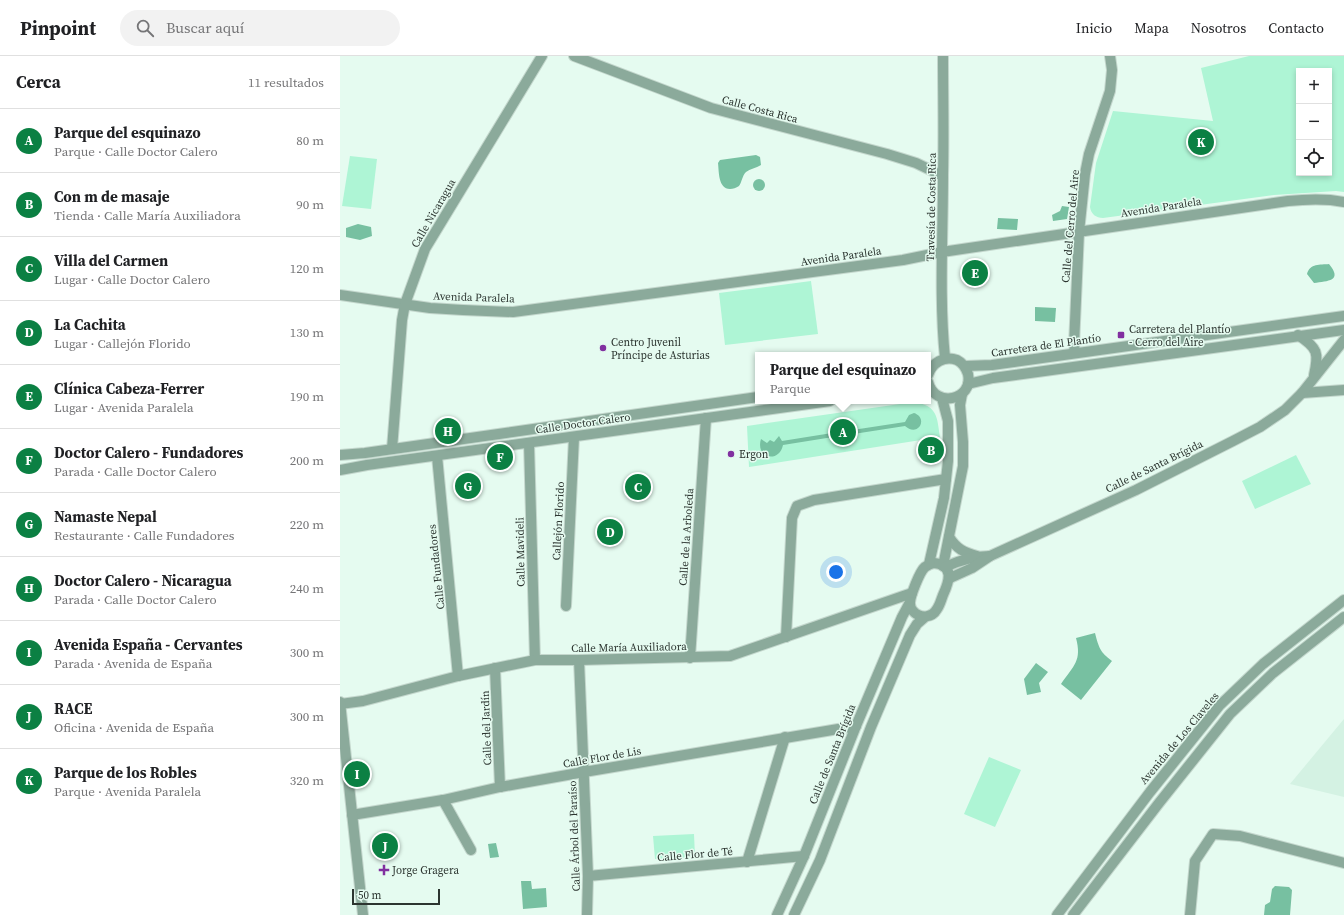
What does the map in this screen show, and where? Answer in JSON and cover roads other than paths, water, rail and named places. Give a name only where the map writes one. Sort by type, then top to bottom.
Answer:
[{"type":"street","name":"Calle Nicaragua","points":[[392,449],[402,320],[405,304],[425,249],[542,56]]},
{"type":"street","name":"Calle Costa Rica","points":[[574,56],[711,108],[887,154],[916,163],[943,176]]},
{"type":"street","name":"Travesía de Costa Rica","points":[[943,56],[942,252],[943,341],[945,358]]},
{"type":"street","name":"Calle del Cerro del Aire","points":[[1074,353],[1079,232],[1085,174],[1089,154],[1110,91],[1112,70],[1110,56]]},
{"type":"street","name":"Avenida Paralela","points":[[340,295],[430,308],[513,312],[903,260],[942,252],[1288,201],[1311,199],[1344,202]]},
{"type":"street","name":"Carretera de El Plantío","points":[[965,366],[992,365],[1344,316]]},
{"type":"street","points":[[968,384],[993,378],[1208,349],[1298,335],[1344,330]]},
{"type":"street","points":[[1298,335],[1310,343],[1316,351],[1314,377]]},
{"type":"street","name":"Calle de Santa Brígida","points":[[950,578],[972,568],[990,556],[1136,490],[1260,427],[1285,410],[1302,393],[1344,340]]},
{"type":"street","points":[[931,368],[945,358],[956,360],[965,366],[969,378],[968,384],[962,394],[960,405],[963,466],[944,566]]},
{"type":"street","points":[[931,390],[942,398],[956,398],[962,394]]},
{"type":"street","points":[[1302,393],[1344,390]]},
{"type":"street","name":"Calle Doctor Calero","points":[[340,455],[365,453],[755,397]]},
{"type":"street","points":[[794,915],[820,860],[871,727],[910,635],[917,624],[937,610],[949,583],[949,574],[944,566],[929,564],[939,520],[948,461],[948,421],[942,398]]},
{"type":"street","name":"Calle Doctor Calero","points":[[340,470],[808,404]]},
{"type":"street","name":"Calle de la Arboleda","points":[[690,658],[706,418]]},
{"type":"street","name":"Callejón Florido","points":[[566,606],[574,437]]},
{"type":"street","name":"Calle Mavideli","points":[[529,443],[534,660]]},
{"type":"street","name":"Calle Fundadores","points":[[437,456],[458,676]]},
{"type":"street","points":[[786,637],[792,518],[797,506],[814,500],[946,478]]},
{"type":"street","name":"Calle de Santa Brígida","points":[[949,537],[962,551],[977,556]]},
{"type":"street","name":"Calle de Santa Brígida","points":[[944,566],[977,556],[990,556]]},
{"type":"street","name":"Calle de Santa Brígida","points":[[777,915],[804,856],[856,726],[911,598],[921,571],[929,564]]},
{"type":"street","points":[[911,598],[913,611],[916,614],[925,617]]},
{"type":"street","name":"Calle María Auxiliadora","points":[[340,703],[362,701],[458,676],[534,660],[730,656],[911,598]]},
{"type":"street","name":"Avenida de Los Claveles","points":[[1057,915],[1150,792],[1219,706],[1263,664],[1344,600]]},
{"type":"street","points":[[1074,915],[1159,803],[1230,714],[1274,673],[1344,617]]},
{"type":"street","name":"Calle Árbol del Paraíso","points":[[579,660],[588,876],[587,915]]},
{"type":"street","name":"Calle del Jardín","points":[[495,668],[500,787]]},
{"type":"street","points":[[340,703],[363,915]]},
{"type":"street","name":"Calle Flor de Lis","points":[[352,815],[443,800],[500,787],[584,772],[856,726]]},
{"type":"street","points":[[747,862],[785,737]]},
{"type":"street","points":[[443,800],[471,850]]},
{"type":"street","points":[[1190,915],[1195,861],[1213,834],[1240,836],[1344,863]]},
{"type":"street","name":"Calle Flor de Té","points":[[588,876],[804,856]]},
{"type":"place","name":"Parque de los Robles","points":[[1201,142]]},
{"type":"place","name":"Clínica Cabeza-Ferrer","points":[[975,273]]},
{"type":"place","name":"Carretera del Plantío - Cerro del Aire","points":[[1121,335]]},
{"type":"place","name":"Centro Juvenil Príncipe de Asturias","points":[[603,348]]},
{"type":"place","name":"Doctor Calero - Nicaragua","points":[[448,431]]},
{"type":"place","name":"Parque del esquinazo","points":[[843,432]]},
{"type":"place","name":"Con m de masaje","points":[[931,450]]},
{"type":"place","name":"Ergon","points":[[731,454]]},
{"type":"place","name":"Doctor Calero - Fundadores","points":[[500,457]]},
{"type":"place","name":"Namaste Nepal","points":[[468,486]]},
{"type":"place","name":"Villa del Carmen","points":[[638,487]]},
{"type":"place","name":"La Cachita","points":[[610,532]]},
{"type":"place","name":"Avenida España - Cervantes","points":[[357,774]]},
{"type":"place","name":"RACE","points":[[385,846]]},
{"type":"place","name":"Jorge Gragera","points":[[384,870]]}]
